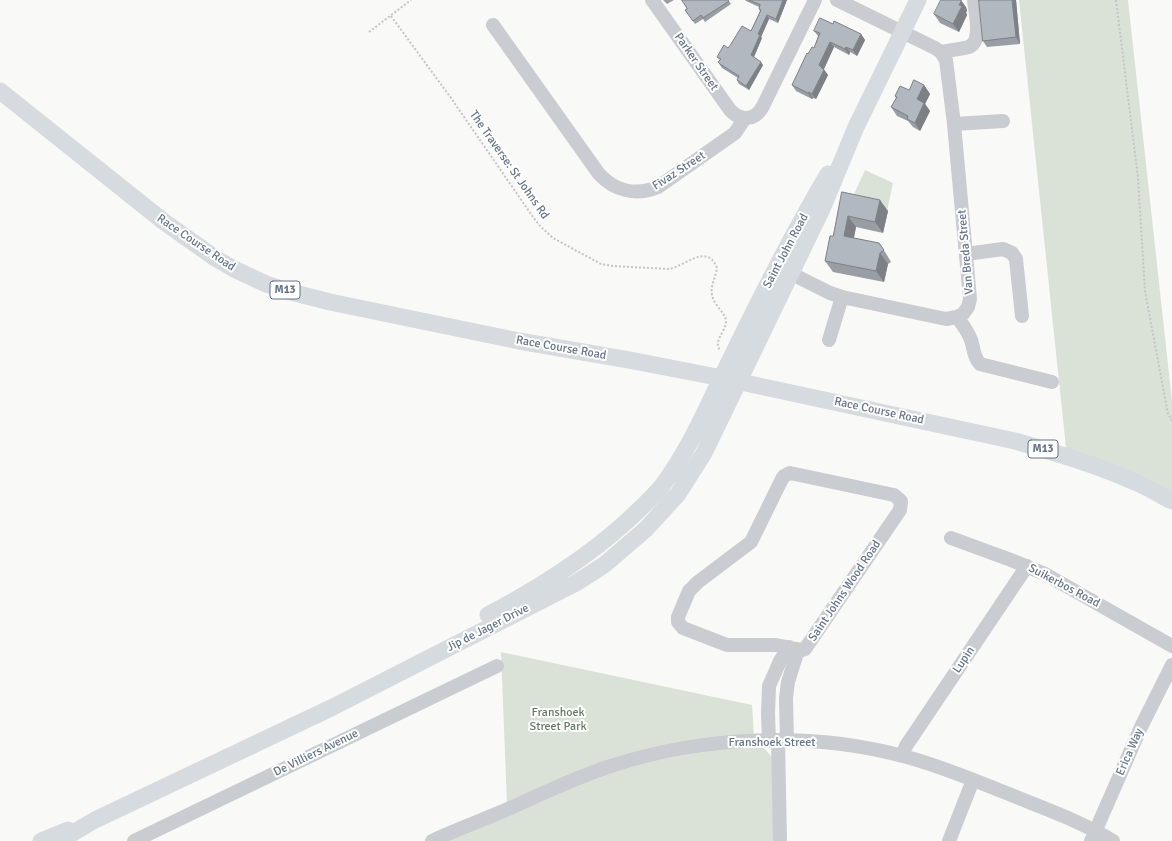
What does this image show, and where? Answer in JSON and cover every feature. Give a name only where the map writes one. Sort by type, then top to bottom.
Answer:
[{"type":"main road","name":"Saint John Road","points":[[730,379],[790,273],[822,210],[856,128],[918,0]]},
{"type":"main road","name":"Race Course Road","points":[[0,91],[163,221],[234,269],[266,284],[330,302],[489,334],[730,379],[1015,441],[1095,466],[1137,483],[1172,501]]},
{"type":"main road","name":"Saint John Road","points":[[730,379],[774,274],[814,196],[856,128]]},
{"type":"main road","name":"Jip de Jager Drive","points":[[41,841],[94,820],[331,708],[576,582],[604,565],[646,529],[678,494],[704,453],[715,430],[730,379]]},
{"type":"main road","name":"Jip de Jager Drive","points":[[59,841],[94,820]]},
{"type":"street","name":"Parker Street","points":[[652,0],[730,110],[736,116],[745,118]]},
{"type":"street","name":"Fivaz Street","points":[[493,25],[599,174],[616,188],[637,192],[658,187],[735,133],[745,118],[755,116],[762,108],[815,0]]},
{"type":"street","points":[[837,0],[936,48],[941,52],[969,46],[976,40],[977,32],[974,0]]},
{"type":"street","name":"Van Breda Street","points":[[941,52],[944,56],[946,64],[954,124],[970,303],[963,314],[956,318]]},
{"type":"street","points":[[954,124],[1003,121]]},
{"type":"street","points":[[966,254],[1003,249],[1012,252],[1016,259],[1022,316]]},
{"type":"street","points":[[790,273],[830,293],[842,297],[946,318],[956,318],[967,331],[971,340],[975,359],[980,364],[1052,382]]},
{"type":"street","points":[[829,340],[842,297]]},
{"type":"street","name":"Saint Johns Wood Road","points":[[794,473],[898,498],[901,501],[900,510],[807,646],[802,650],[794,649],[776,645],[727,645],[685,630],[679,624],[678,619],[686,595],[693,587],[751,542],[782,479],[786,474],[794,473]]},
{"type":"street","name":"Suikerbos Road","points":[[951,538],[1045,574],[1172,646]]},
{"type":"street","name":"Lupin","points":[[902,756],[906,746],[1027,566]]},
{"type":"street","points":[[780,841],[778,741],[768,714],[769,686],[780,661],[794,649]]},
{"type":"street","name":"Erica Way","points":[[1093,836],[1141,728],[1172,665]]},
{"type":"street","name":"De Villiers Avenue","points":[[134,841],[497,666]]},
{"type":"street","name":"Franshoek Street","points":[[432,841],[562,784],[612,765],[687,747],[742,742],[778,741],[839,744],[926,762],[974,780],[1093,836],[1112,841]]},
{"type":"street","points":[[949,841],[974,780]]},
{"type":"path","points":[[370,32],[411,0]]},
{"type":"path","points":[[1116,0],[1138,178],[1145,291],[1168,414],[1172,421]]},
{"type":"path","name":"The Traverse: St Johns Rd","points":[[391,16],[469,124],[533,217],[553,238],[607,266],[669,269],[698,256],[705,256],[713,261],[717,268],[711,293],[715,304],[726,319],[726,324],[717,343],[718,347],[723,352]]},
{"type":"green space","points":[[1019,0],[1128,0],[1172,401],[1172,493],[1066,448]]},
{"type":"green space","points":[[865,170],[893,183],[887,211],[850,203]]},
{"type":"green space","name":"Franshoek Street Park","points":[[501,652],[752,705],[754,736],[724,738],[507,805]]},
{"type":"green space","points":[[762,746],[772,757],[775,841],[444,841],[560,791],[629,766],[707,750]]},
{"type":"building","points":[[682,0],[729,1],[703,18],[701,15],[693,21],[685,10],[687,9]]},
{"type":"building","points":[[749,0],[783,0],[776,19],[767,15],[758,34],[760,35],[751,55],[761,62],[746,86],[737,80],[739,76],[718,62],[721,59],[717,57],[724,45],[728,48],[742,26],[751,31],[761,10],[759,9],[760,5]]},
{"type":"building","points":[[941,0],[961,0],[959,5],[962,6],[953,24],[934,14]]},
{"type":"building","points":[[979,0],[1012,0],[1016,37],[983,41]]},
{"type":"building","points":[[820,18],[833,24],[834,21],[861,34],[853,50],[846,47],[845,49],[830,42],[819,65],[824,70],[812,94],[792,85],[807,53],[808,54],[812,47],[814,48],[820,33],[814,31]]},
{"type":"building","points":[[914,80],[924,85],[917,99],[924,103],[915,123],[907,119],[908,116],[891,107],[897,97],[895,96],[900,86],[909,90]]},
{"type":"building","points":[[842,192],[880,200],[875,222],[848,216],[844,236],[879,243],[884,250],[880,253],[876,271],[825,261],[830,236],[833,236]]}]
